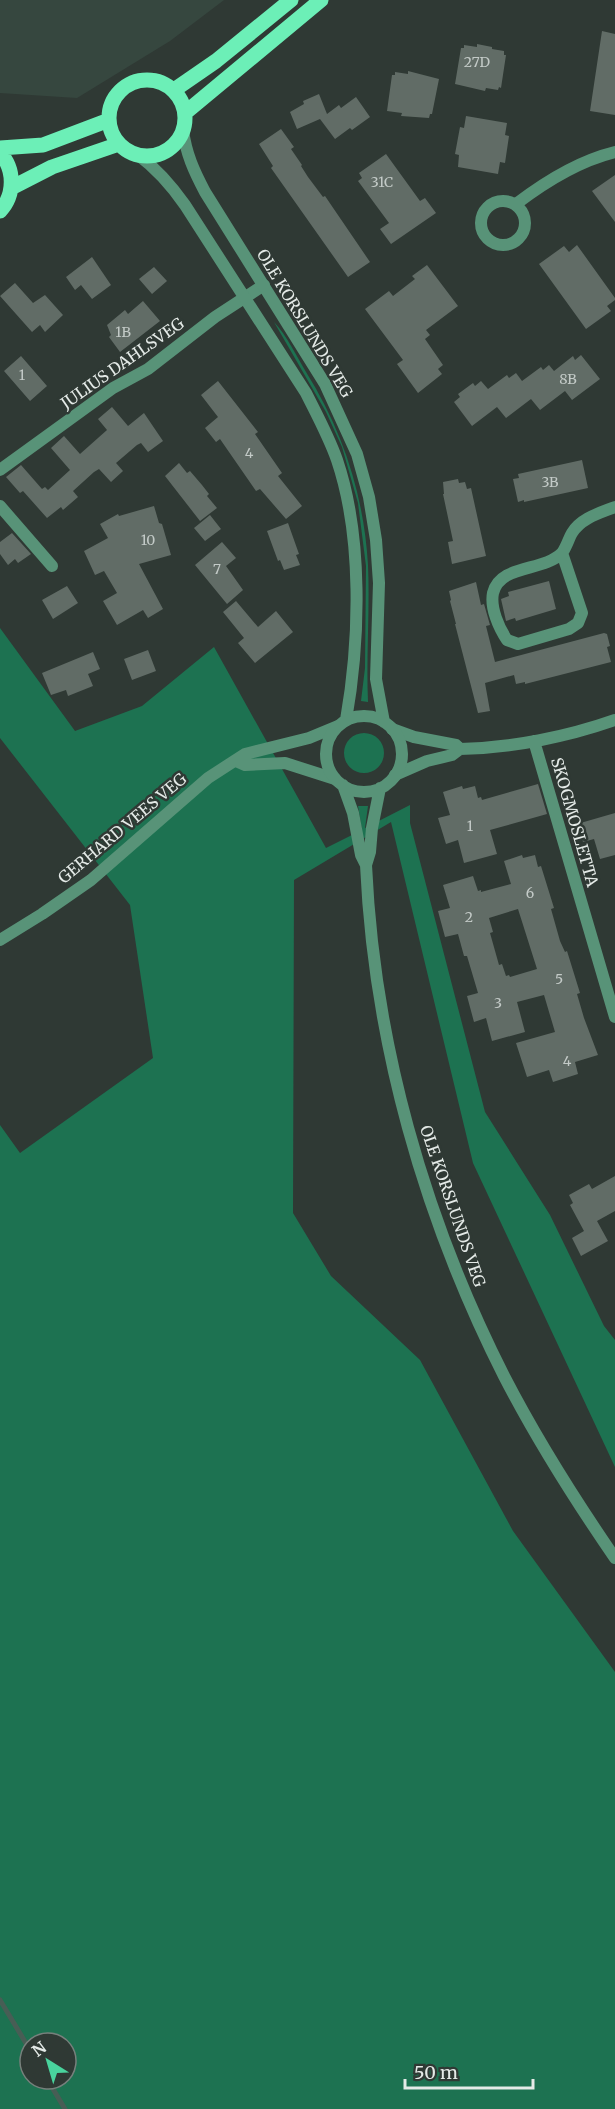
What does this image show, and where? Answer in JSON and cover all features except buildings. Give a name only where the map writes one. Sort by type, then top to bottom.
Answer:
[{"type":"main road","points":[[174,90],[216,61],[291,0]]},
{"type":"main road","points":[[185,113],[321,0]]},
{"type":"main road","points":[[142,80],[167,85],[174,90],[185,113],[183,130],[174,145],[153,156],[138,155],[119,144],[110,128],[109,112],[115,97],[126,85],[142,80]]},
{"type":"main road","points":[[0,148],[43,145],[109,120]]},
{"type":"main road","points":[[11,188],[52,167],[119,144]]},
{"type":"main road","points":[[0,153],[9,166],[11,177],[8,198],[0,211]]},
{"type":"street","name":"OLE KORSLUNDS VEG","points":[[183,130],[185,148],[191,166],[325,384],[357,454],[369,497],[376,540],[379,583],[376,679],[388,725]]},
{"type":"street","points":[[516,204],[548,180],[585,162],[615,152]]},
{"type":"street","points":[[138,155],[169,182],[306,393],[337,460],[348,503],[354,540],[356,581],[354,675],[342,723]]},
{"type":"street","name":"JULIUS DAHLSVEG","points":[[0,470],[114,388],[148,369],[215,317],[264,285]]},
{"type":"street","points":[[0,506],[52,566]]},
{"type":"street","points":[[562,553],[582,613],[578,623],[569,629],[518,644],[507,640],[501,631],[491,601],[495,586],[507,574],[540,565],[562,553],[574,530],[590,517],[615,507]]},
{"type":"street","points":[[339,782],[330,771],[326,752],[332,733],[342,723],[366,716],[422,739],[456,745],[460,749]]},
{"type":"street","points":[[236,761],[245,765],[285,763],[361,792],[380,788],[395,775],[460,749],[486,748],[534,741],[615,720]]},
{"type":"street","name":"GERHARD VEES VEG","points":[[0,940],[91,880],[201,784],[245,754],[309,738],[342,723]]},
{"type":"street","points":[[388,725],[401,746],[399,766],[395,775]]},
{"type":"street","name":"SKOGMOSLETTA","points":[[534,741],[615,1017]]},
{"type":"street","name":"OLE KORSLUNDS VEG","points":[[339,782],[353,813],[361,855],[366,865],[375,973],[388,1045],[408,1127],[441,1233],[469,1302],[504,1377],[565,1481],[615,1558]]},
{"type":"street","name":"OLE KORSLUNDS VEG","points":[[366,865],[380,788]]},
{"type":"shaded area","points":[[0,0],[224,0],[170,41],[77,98],[0,93]]},
{"type":"green space","points":[[274,322],[291,346],[331,417],[341,441],[356,489],[366,539],[368,565],[368,702],[361,701],[365,668],[366,566],[358,503],[342,447],[326,412]]},
{"type":"green space","points":[[0,628],[75,731],[142,706],[214,647],[326,848],[362,830],[358,806],[368,806],[365,828],[410,805],[410,823],[485,1112],[550,1215],[604,1326],[615,1340],[615,1467],[473,1163],[391,822],[294,880],[293,1213],[331,1276],[420,1360],[513,1531],[615,1672],[615,2109],[0,2109],[0,1125],[20,1153],[153,1058],[130,905],[0,738]]},
{"type":"green space","points":[[364,733],[378,739],[384,753],[378,767],[364,773],[350,767],[344,753],[350,739]]},
{"type":"waterway","points":[[0,2000],[19,2031]]},
{"type":"waterway","points":[[54,2091],[65,2109]]}]
